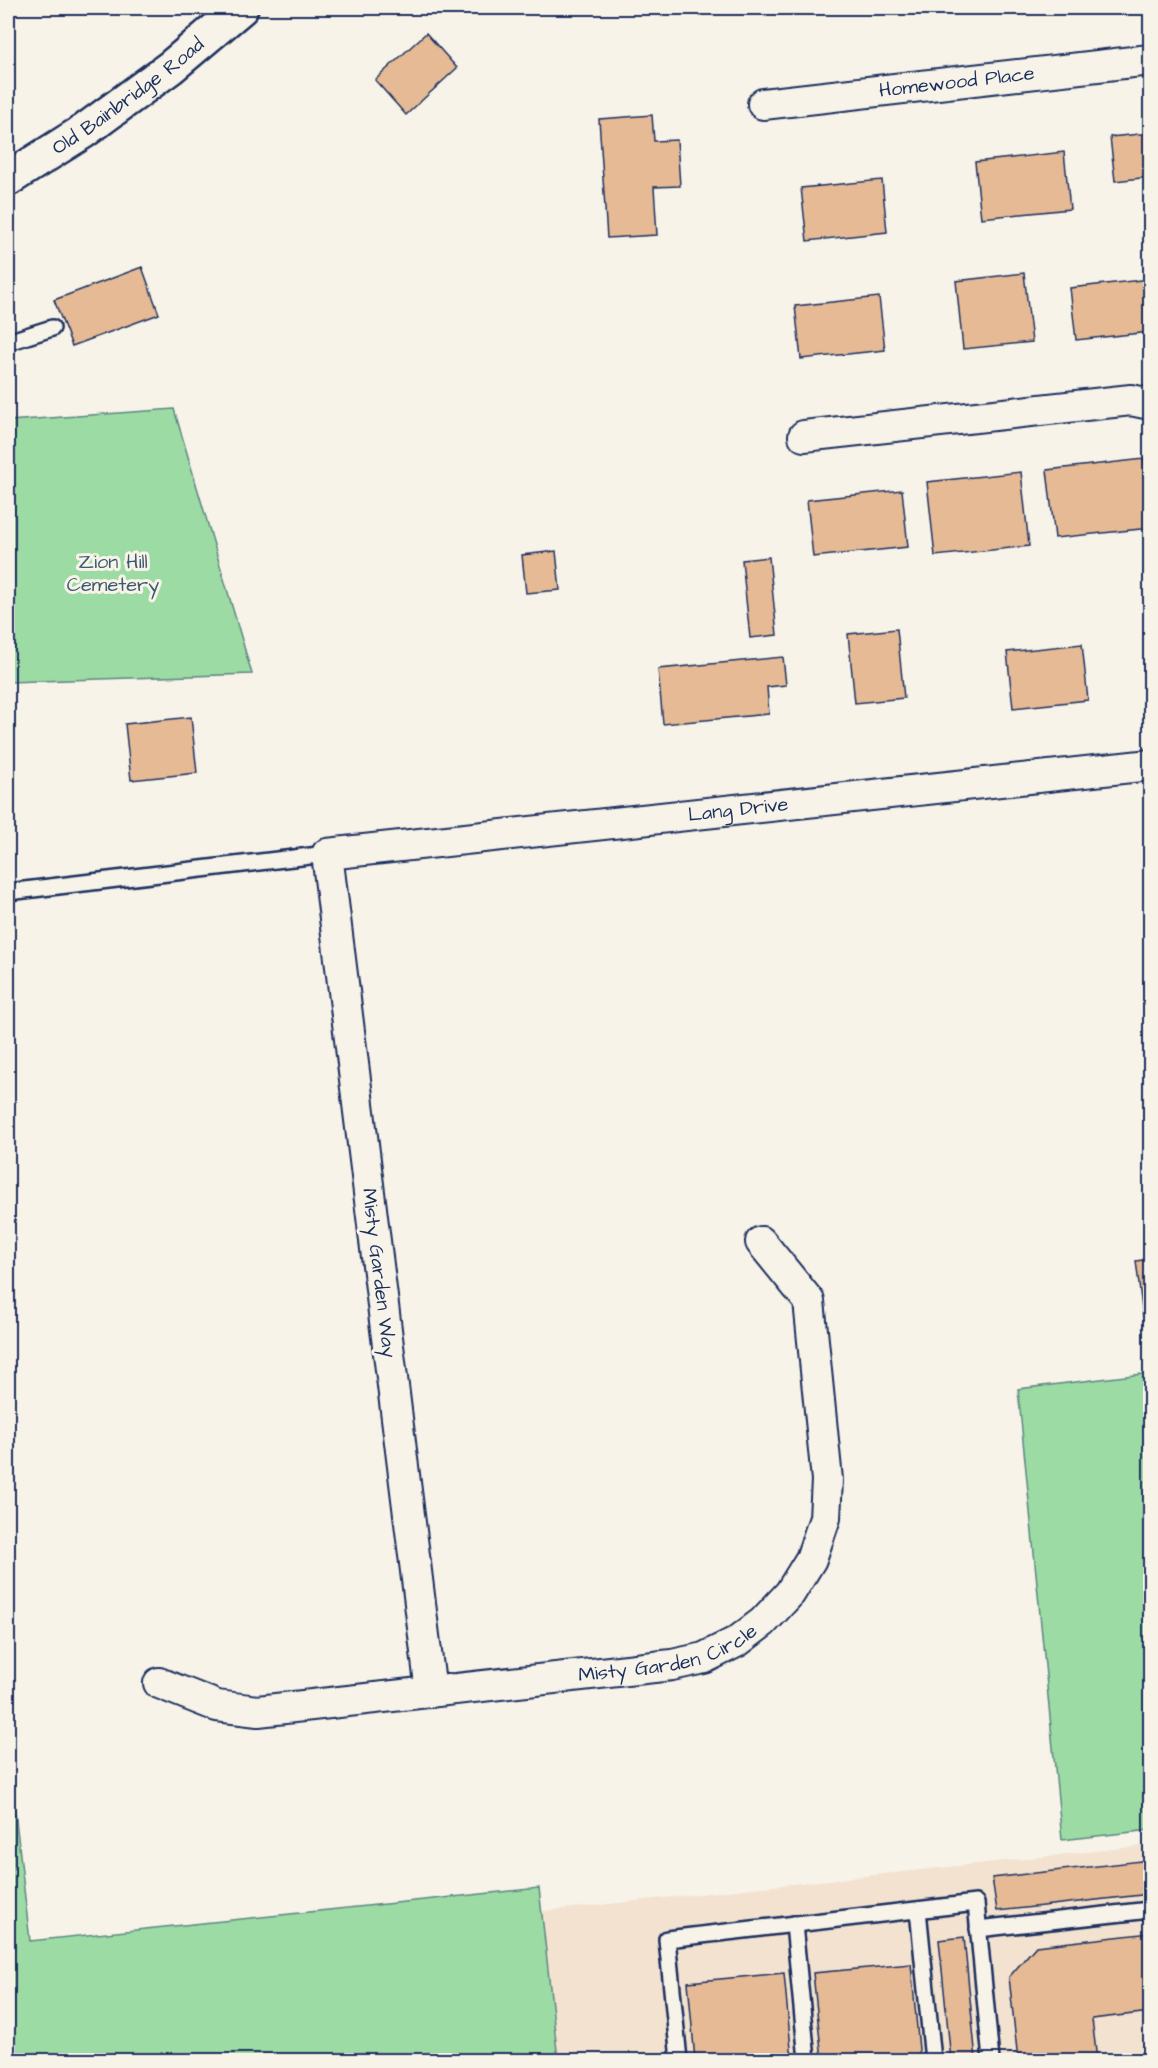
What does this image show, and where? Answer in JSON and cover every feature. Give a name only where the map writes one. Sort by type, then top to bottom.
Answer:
[{"type":"main road","name":"Old Bainbridge Road","points":[[8,179],[84,131],[171,67],[241,8]]},
{"type":"street","name":"Homewood Place","points":[[763,104],[1150,60]]},
{"type":"street","points":[[804,436],[1131,400],[1150,404]]},
{"type":"street","name":"Lang Drive","points":[[327,854],[1150,765]]},
{"type":"street","name":"Misty Garden Way","points":[[327,854],[431,1692]]},
{"type":"street","name":"Misty Garden Circle","points":[[159,1683],[217,1706],[258,1711],[672,1665],[704,1658],[738,1641],[763,1622],[790,1593],[811,1559],[825,1518],[827,1480],[809,1301],[761,1242]]},
{"type":"lane","points":[[8,342],[52,327]]},
{"type":"lane","points":[[8,892],[327,854]]},
{"type":"lane","points":[[679,2061],[667,1939],[976,1903],[991,2061]]},
{"type":"lane","points":[[918,1910],[933,2061]]},
{"type":"lane","points":[[978,1929],[1150,1910]]},
{"type":"lane","points":[[794,1924],[807,2061]]},
{"type":"shaded area","points":[[1150,1845],[1150,2060],[553,2060],[536,1912]]},
{"type":"green space","name":"Zion Hill Cemetery","points":[[174,409],[252,674],[8,682],[8,421]]},
{"type":"green space","points":[[1150,1373],[1150,1830],[1062,1840],[1018,1389]]},
{"type":"green space","points":[[8,1751],[30,1941],[539,1888],[558,2060],[8,2060]]},
{"type":"building","points":[[781,8],[841,8],[782,14]]},
{"type":"building","points":[[426,33],[457,68],[406,115],[375,80]]},
{"type":"building","points":[[652,115],[654,141],[677,140],[680,186],[654,187],[657,235],[607,238],[599,119]]},
{"type":"building","points":[[1150,133],[1150,177],[1115,181],[1110,137]]},
{"type":"building","points":[[1064,152],[1070,209],[981,218],[975,162]]},
{"type":"building","points":[[882,180],[887,232],[807,241],[801,188]]},
{"type":"building","points":[[142,267],[159,314],[72,346],[54,300]]},
{"type":"building","points":[[1024,273],[1032,342],[963,349],[956,281]]},
{"type":"building","points":[[1150,279],[1150,332],[1076,340],[1070,288]]},
{"type":"building","points":[[879,297],[885,350],[801,359],[795,306]]},
{"type":"building","points":[[1144,459],[1150,528],[1055,538],[1047,470]]},
{"type":"building","points":[[1021,472],[1029,546],[935,556],[927,482]]},
{"type":"building","points":[[902,490],[908,547],[813,557],[807,500]]},
{"type":"building","points":[[556,551],[560,590],[526,593],[522,555]]},
{"type":"building","points":[[769,557],[777,635],[750,638],[742,560]]},
{"type":"building","points":[[897,629],[904,698],[855,703],[848,634]]},
{"type":"building","points":[[1082,644],[1088,700],[1013,708],[1007,652]]},
{"type":"building","points":[[783,657],[786,685],[767,687],[769,714],[663,724],[658,669]]},
{"type":"building","points":[[191,717],[197,773],[131,780],[125,724]]},
{"type":"building","points":[[1150,1259],[1150,1315],[1143,1316],[1136,1261]]},
{"type":"building","points":[[1150,1860],[1150,1894],[997,1911],[992,1878]]},
{"type":"building","points":[[1150,1933],[1150,2012],[1092,2019],[1097,2060],[1018,2060],[1009,1977],[1036,1946]]},
{"type":"building","points":[[964,1937],[976,2060],[951,2060],[939,1940]]},
{"type":"building","points":[[911,1964],[920,2060],[822,2060],[813,1973]]},
{"type":"building","points":[[784,1973],[792,2060],[695,2060],[688,1982]]}]
